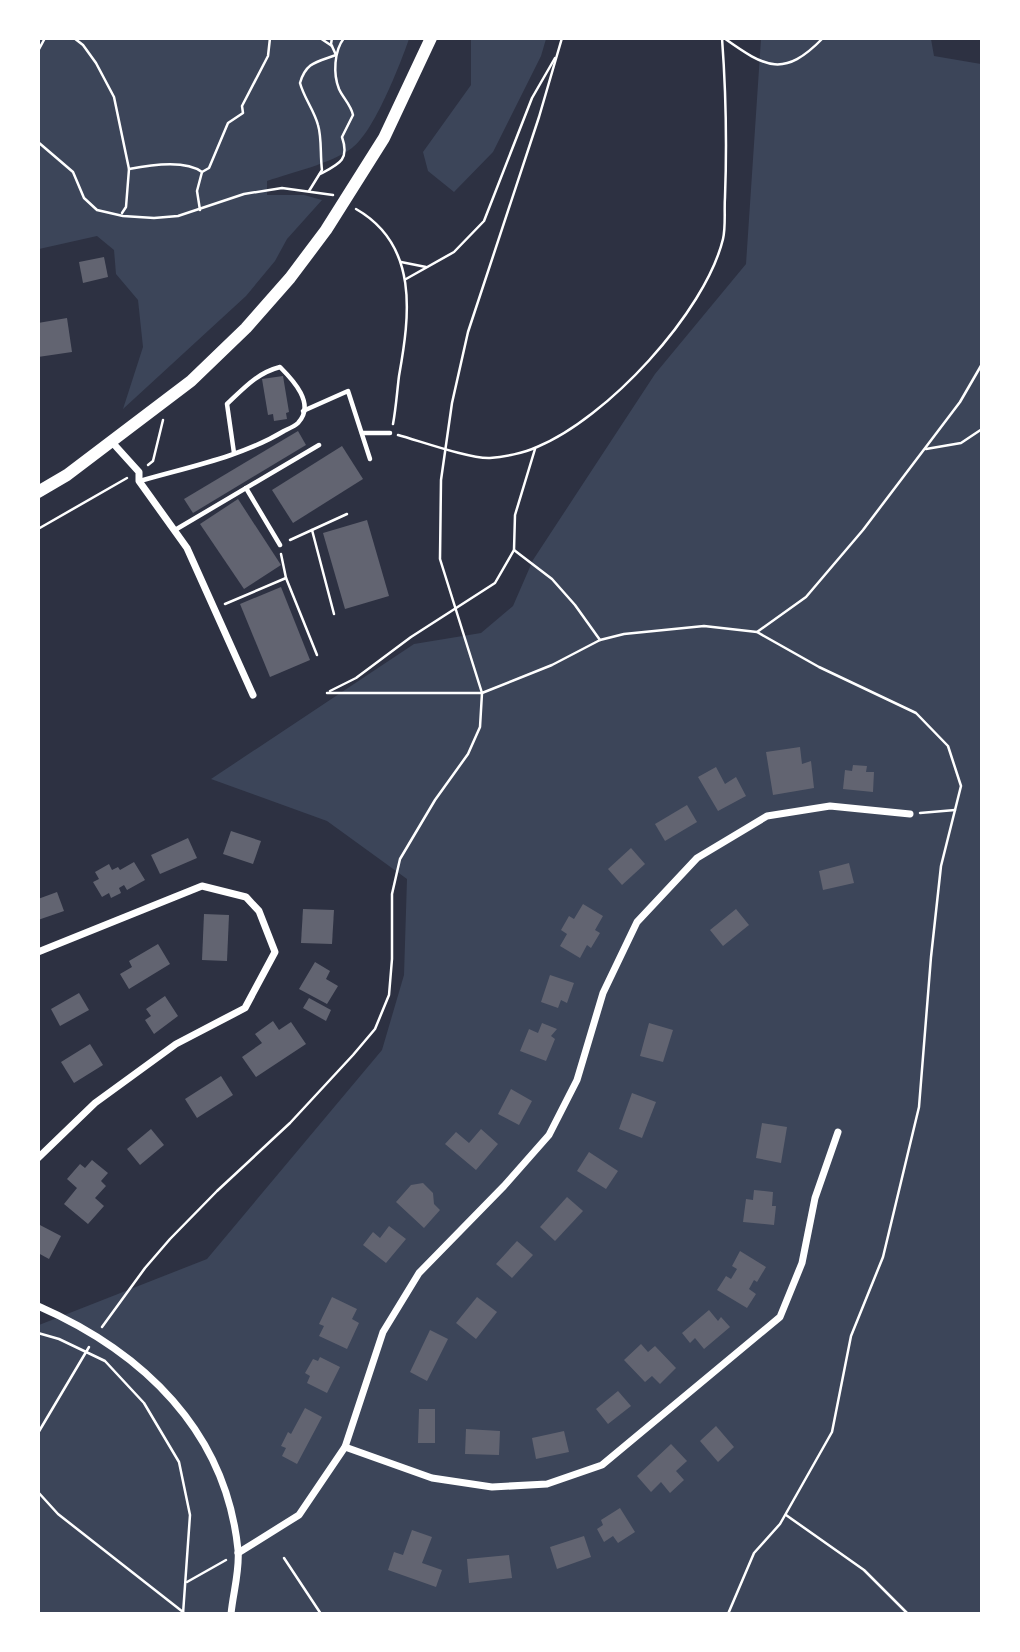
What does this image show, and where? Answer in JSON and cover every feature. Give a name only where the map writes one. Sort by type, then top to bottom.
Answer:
[{"type":"main road","points":[[38,492],[67,475],[191,381],[246,328],[290,278],[344,202],[384,138],[431,38]]},
{"type":"street","points":[[111,441],[139,472],[139,481],[187,548],[253,695]]},
{"type":"street","points":[[239,1553],[299,1515],[345,1447],[383,1332],[419,1273],[505,1186],[549,1135],[577,1080],[603,993],[637,922],[697,858],[767,816],[830,806],[910,814]]},
{"type":"street","points":[[38,951],[202,886],[246,897],[259,911],[275,952],[245,1008],[176,1044],[95,1103],[38,1158]]},
{"type":"street","points":[[345,1447],[432,1478],[492,1487],[547,1484],[602,1465],[780,1317],[802,1264],[815,1198],[838,1132]]},
{"type":"street","points":[[38,1306],[97,1335],[135,1364],[178,1405],[208,1446],[230,1504],[239,1553],[231,1614]]},
{"type":"lane","points":[[139,481],[234,453],[269,440],[299,422],[304,400],[297,383],[280,367],[252,379],[227,404],[234,453]]},
{"type":"lane","points":[[303,411],[348,391],[370,459]]},
{"type":"lane","points":[[362,433],[390,433]]},
{"type":"lane","points":[[174,531],[319,445]]},
{"type":"lane","points":[[246,488],[279,545]]},
{"type":"path","points":[[38,51],[46,38]]},
{"type":"path","points":[[74,38],[83,45],[96,63],[114,97],[129,169],[126,207],[122,213]]},
{"type":"path","points":[[200,210],[197,191],[202,172],[209,168],[228,122],[243,113],[242,106],[268,56],[270,38]]},
{"type":"path","points":[[320,38],[332,47]]},
{"type":"path","points":[[319,175],[340,162],[345,155],[346,148],[342,137],[353,115],[338,88],[336,55],[331,38]]},
{"type":"path","points":[[311,188],[322,170],[319,155],[321,139],[319,127],[300,83],[310,64],[336,55],[344,38]]},
{"type":"path","points":[[38,1433],[114,1307],[162,1249],[217,1191],[290,1124],[375,1029],[388,995],[392,959],[392,894],[400,859],[435,800],[468,754],[480,727],[482,693],[440,559],[441,480],[452,403],[468,332],[539,117],[562,38]]},
{"type":"path","points":[[723,38],[748,55],[774,66],[792,63],[806,56],[823,38]]},
{"type":"path","points":[[38,142],[73,172],[84,198],[97,209],[123,216],[178,216],[244,194],[282,188],[311,188],[330,194],[368,215],[386,234],[401,261],[408,305],[405,342],[390,433],[488,458],[535,448],[590,416],[666,341],[694,303],[712,270],[723,238],[727,131],[723,38]]},
{"type":"path","points":[[405,280],[454,252],[484,221],[532,98],[559,52]]},
{"type":"path","points":[[129,169],[184,165],[202,172]]},
{"type":"path","points":[[401,261],[428,267]]},
{"type":"path","points":[[757,632],[806,597],[863,530],[960,402],[982,364]]},
{"type":"path","points":[[926,449],[961,443],[982,429]]},
{"type":"path","points":[[535,448],[515,515],[514,550],[495,583],[411,637],[356,678],[327,693],[482,693],[552,665],[600,640],[654,629],[704,626],[757,632],[819,667],[916,713],[948,746],[961,786],[941,866],[919,1107],[883,1256],[851,1336],[832,1432],[786,1515],[754,1553],[728,1614]]},
{"type":"path","points":[[317,655],[286,578],[279,545],[347,514]]},
{"type":"path","points":[[313,530],[334,614]]},
{"type":"path","points":[[514,550],[552,579],[600,640]]},
{"type":"path","points":[[214,608],[286,578]]},
{"type":"path","points":[[910,814],[955,810]]},
{"type":"path","points":[[38,1333],[59,1339],[105,1360],[144,1403],[179,1462],[190,1515],[183,1613]]},
{"type":"path","points":[[38,1492],[58,1514],[183,1613]]},
{"type":"path","points":[[786,1515],[864,1570],[908,1614]]},
{"type":"path","points":[[187,1582],[239,1553]]},
{"type":"path","points":[[284,1558],[321,1614]]},
{"type":"shaded area","points":[[38,39],[409,39],[377,113],[369,128],[352,148],[333,159],[267,181],[267,195],[304,195],[322,200],[287,239],[275,261],[246,296],[123,409],[143,347],[138,300],[116,274],[114,250],[97,236],[39,249]]},
{"type":"shaded area","points":[[471,39],[546,39],[541,56],[493,152],[454,192],[428,171],[423,152],[471,85]]},
{"type":"shaded area","points":[[761,39],[931,39],[934,56],[981,64],[981,1613],[39,1614],[39,1325],[207,1259],[382,1050],[404,975],[407,879],[327,821],[211,779],[414,644],[481,633],[513,606],[533,560],[655,374],[746,264]]},
{"type":"building","points":[[104,257],[108,277],[83,283],[79,262]]},
{"type":"building","points":[[67,318],[72,352],[38,357],[38,323]]},
{"type":"building","points":[[283,376],[289,412],[286,413],[287,419],[274,421],[273,414],[268,415],[262,379]]},
{"type":"building","points":[[298,431],[306,445],[193,513],[184,499]]},
{"type":"building","points":[[342,446],[363,479],[293,523],[272,490]]},
{"type":"building","points":[[238,499],[281,565],[244,589],[200,524]]},
{"type":"building","points":[[367,520],[389,596],[345,609],[323,533]]},
{"type":"building","points":[[281,587],[310,660],[270,677],[240,604]]},
{"type":"building","points":[[800,747],[802,764],[811,761],[814,788],[773,795],[766,752]]},
{"type":"building","points":[[853,765],[867,766],[866,772],[874,772],[873,792],[843,789],[845,770],[852,771]]},
{"type":"building","points":[[716,767],[725,784],[736,777],[746,796],[718,811],[698,777]]},
{"type":"building","points":[[687,805],[697,822],[665,841],[655,824]]},
{"type":"building","points":[[231,831],[261,841],[253,864],[223,854]]},
{"type":"building","points":[[188,838],[197,858],[160,874],[151,855]]},
{"type":"building","points":[[631,848],[645,864],[622,885],[608,869]]},
{"type":"building","points":[[134,862],[145,880],[127,890],[124,885],[119,888],[121,893],[111,898],[109,893],[102,897],[93,882],[99,879],[95,872],[109,864],[112,870],[118,867],[120,870]]},
{"type":"building","points":[[849,863],[854,883],[823,890],[819,871]]},
{"type":"building","points":[[57,892],[64,911],[38,920],[38,899]]},
{"type":"building","points":[[583,904],[603,916],[595,930],[600,933],[591,948],[587,945],[580,958],[560,946],[567,934],[561,930],[569,916],[574,919]]},
{"type":"building","points":[[303,909],[334,910],[332,944],[301,943]]},
{"type":"building","points":[[736,909],[749,925],[723,946],[710,930]]},
{"type":"building","points":[[204,914],[229,915],[227,961],[202,960]]},
{"type":"building","points":[[158,944],[170,964],[129,989],[120,974],[132,967],[129,961]]},
{"type":"building","points":[[315,962],[330,971],[326,979],[338,986],[327,1004],[299,989]]},
{"type":"building","points":[[550,975],[574,983],[567,1003],[561,1000],[558,1008],[541,1002]]},
{"type":"building","points":[[79,993],[89,1010],[60,1026],[51,1009]]},
{"type":"building","points":[[165,996],[178,1016],[154,1034],[145,1020],[151,1016],[146,1009]]},
{"type":"building","points":[[309,998],[331,1010],[326,1021],[303,1008]]},
{"type":"building","points":[[273,1021],[279,1030],[291,1022],[306,1044],[256,1077],[242,1057],[262,1043],[255,1034]]},
{"type":"building","points":[[542,1023],[557,1029],[551,1036],[555,1039],[546,1061],[520,1051],[529,1029],[538,1033]]},
{"type":"building","points":[[649,1023],[673,1030],[663,1062],[640,1056]]},
{"type":"building","points":[[90,1044],[103,1065],[74,1083],[61,1062]]},
{"type":"building","points":[[221,1076],[233,1095],[197,1118],[185,1099]]},
{"type":"building","points":[[511,1089],[532,1101],[519,1125],[498,1114]]},
{"type":"building","points":[[632,1093],[656,1102],[642,1138],[619,1129]]},
{"type":"building","points":[[762,1123],[787,1127],[781,1163],[756,1158]]},
{"type":"building","points":[[151,1129],[164,1145],[140,1165],[127,1149]]},
{"type":"building","points":[[481,1129],[498,1144],[476,1170],[445,1144],[456,1132],[469,1143]]},
{"type":"building","points":[[589,1152],[618,1171],[606,1189],[577,1171]]},
{"type":"building","points":[[92,1160],[108,1173],[101,1181],[106,1186],[95,1198],[104,1206],[88,1224],[64,1204],[77,1188],[67,1179],[80,1164],[85,1168]]},
{"type":"building","points":[[423,1183],[433,1193],[434,1204],[440,1210],[424,1228],[396,1202],[411,1185]]},
{"type":"building","points":[[754,1190],[773,1192],[772,1206],[776,1206],[774,1225],[743,1222],[746,1199],[753,1200]]},
{"type":"building","points":[[567,1197],[583,1211],[555,1241],[540,1227]]},
{"type":"building","points":[[38,1224],[61,1236],[49,1259],[38,1253]]},
{"type":"building","points":[[389,1226],[406,1239],[386,1263],[363,1245],[373,1232],[380,1238]]},
{"type":"building","points":[[517,1241],[533,1255],[512,1278],[496,1264]]},
{"type":"building","points":[[740,1251],[766,1267],[749,1289],[756,1294],[747,1308],[717,1290],[726,1276],[731,1279],[737,1269],[732,1266]]},
{"type":"building","points":[[332,1297],[357,1309],[352,1319],[359,1323],[347,1349],[319,1336],[324,1326],[319,1324]]},
{"type":"building","points":[[477,1297],[497,1312],[476,1339],[456,1323]]},
{"type":"building","points":[[709,1310],[718,1321],[721,1317],[730,1327],[704,1349],[695,1338],[690,1343],[682,1333]]},
{"type":"building","points":[[430,1330],[448,1339],[427,1381],[410,1372]]},
{"type":"building","points":[[641,1344],[648,1352],[655,1346],[676,1368],[660,1384],[652,1376],[645,1382],[624,1360]]},
{"type":"building","points":[[320,1357],[340,1367],[327,1393],[307,1383],[310,1376],[305,1373],[313,1359],[318,1361]]},
{"type":"building","points":[[618,1391],[631,1406],[608,1424],[596,1409]]},
{"type":"building","points":[[305,1408],[322,1417],[297,1464],[282,1456],[286,1448],[281,1446]]},
{"type":"building","points":[[419,1409],[435,1409],[435,1443],[418,1443]]},
{"type":"building","points":[[716,1426],[734,1447],[718,1462],[700,1441]]},
{"type":"building","points":[[466,1429],[500,1431],[499,1455],[465,1454]]},
{"type":"building","points":[[564,1431],[569,1452],[536,1459],[532,1438]]},
{"type":"building","points":[[671,1444],[687,1461],[676,1471],[684,1480],[670,1493],[661,1482],[651,1492],[637,1476]]},
{"type":"building","points":[[620,1508],[635,1532],[618,1543],[613,1536],[604,1542],[597,1529],[603,1525],[601,1520]]},
{"type":"building","points":[[412,1530],[432,1537],[422,1563],[442,1570],[436,1587],[388,1570],[394,1552],[403,1555]]},
{"type":"building","points":[[584,1536],[591,1557],[557,1569],[550,1547]]},
{"type":"building","points":[[509,1555],[512,1578],[469,1583],[467,1559]]}]
